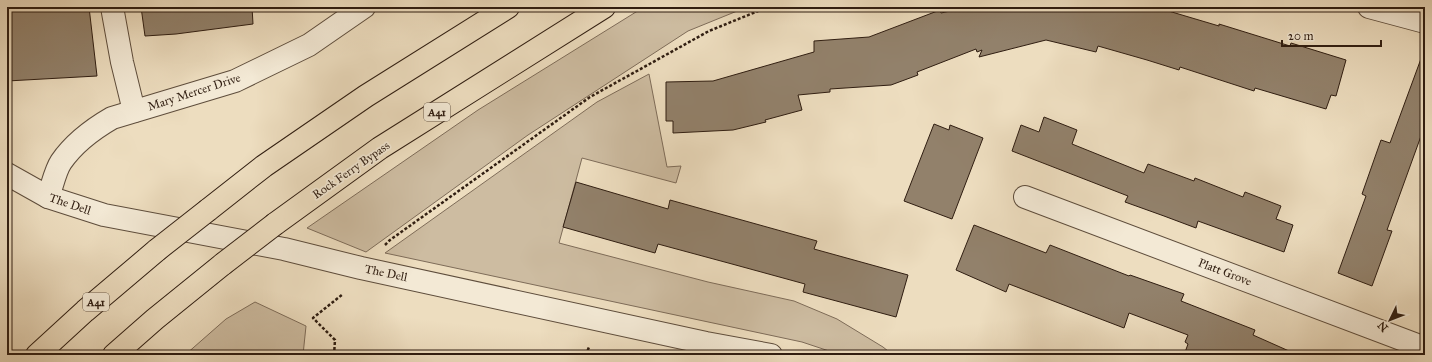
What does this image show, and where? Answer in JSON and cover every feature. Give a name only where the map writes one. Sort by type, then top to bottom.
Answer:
[{"type":"highway","name":"A41","points":[[37,355],[85,311],[158,250],[264,166],[366,96],[508,7]]},
{"type":"highway","name":"Rock Ferry Bypass","points":[[114,355],[155,319],[223,264],[275,224],[380,148],[604,7]]},
{"type":"street","points":[[112,7],[122,62],[134,111]]},
{"type":"street","name":"Mary Mercer Drive","points":[[48,197],[60,163],[76,144],[96,127],[112,118],[235,81],[308,45],[364,7]]},
{"type":"street","points":[[1370,7],[1425,22]]},
{"type":"street","name":"The Dell","points":[[7,174],[48,197],[104,215],[284,249],[361,268],[598,320],[771,355]]},
{"type":"street","name":"Platt Grove","points":[[1025,197],[1425,348]]},
{"type":"path","points":[[334,355],[335,340],[312,318],[343,294],[361,268],[390,240],[590,97],[709,31],[768,7]]},
{"type":"path","points":[[539,355],[587,352],[598,320]]},
{"type":"shaded area","points":[[644,7],[747,7],[688,31],[528,135],[366,252],[307,228],[478,110]]},
{"type":"shaded area","points":[[649,74],[667,167],[681,166],[676,183],[582,158],[559,243],[708,282],[794,301],[837,319],[883,347],[893,355],[841,355],[802,342],[385,253],[597,102]]},
{"type":"shaded area","points":[[255,302],[306,326],[303,355],[185,355],[226,319]]},
{"type":"building","points":[[7,7],[89,7],[97,76],[7,81]]},
{"type":"building","points":[[141,7],[252,7],[253,24],[176,34],[145,36]]},
{"type":"building","points":[[968,7],[1155,7],[1219,26],[1219,24],[1290,46],[1291,43],[1346,60],[1336,96],[1331,95],[1326,109],[1255,88],[1254,91],[1180,67],[1179,70],[1098,46],[1096,52],[1046,40],[979,57],[982,50],[977,52],[976,49],[917,72],[918,75],[891,85],[830,89],[830,92],[798,95],[802,110],[765,120],[766,122],[733,130],[673,133],[673,121],[666,121],[666,82],[713,81],[814,52],[814,41],[869,37],[940,10],[941,13]]},
{"type":"building","points":[[1422,56],[1425,57],[1425,125],[1387,230],[1392,231],[1372,286],[1338,273],[1366,196],[1362,194],[1381,140],[1390,143]]},
{"type":"building","points":[[1044,117],[1077,130],[1072,144],[1144,173],[1148,164],[1194,181],[1195,178],[1243,197],[1245,192],[1281,206],[1276,219],[1293,225],[1284,252],[1198,221],[1196,228],[1125,202],[1128,196],[1012,151],[1021,125],[1039,132]]},
{"type":"building","points":[[934,124],[949,130],[950,125],[983,138],[952,219],[904,201]]},
{"type":"building","points":[[576,182],[668,209],[670,200],[817,241],[814,249],[908,275],[896,317],[803,292],[805,284],[658,244],[655,253],[563,227]]},
{"type":"building","points":[[974,225],[1046,253],[1050,245],[1129,276],[1130,275],[1184,294],[1181,301],[1255,330],[1253,335],[1298,355],[1184,355],[1188,344],[1185,342],[1188,335],[1129,313],[1124,328],[1009,284],[1006,292],[956,270]]}]
